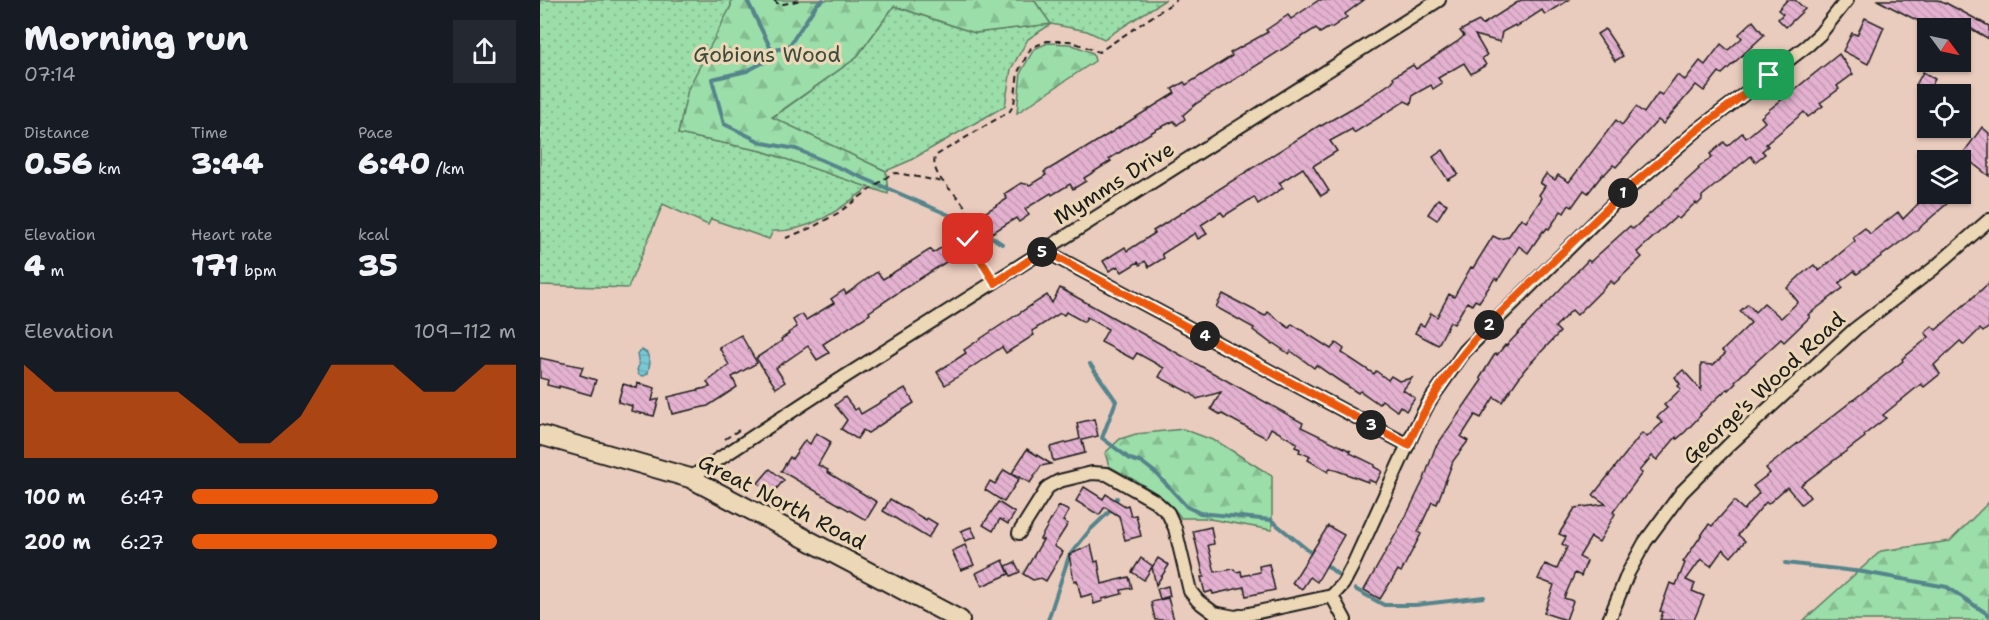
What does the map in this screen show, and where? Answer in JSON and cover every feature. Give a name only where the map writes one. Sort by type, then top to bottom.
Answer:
[{"type":"main road","name":"Great North Road","points":[[540,435],[690,478],[960,620]]},
{"type":"street","name":"Mymms Drive","points":[[690,478],[830,386],[1439,0]]},
{"type":"street","points":[[1019,533],[1048,488],[1059,481],[1092,473],[1107,474],[1155,501],[1168,513],[1190,591],[1198,602],[1214,613],[1235,617],[1332,596],[1343,584],[1352,567],[1429,402],[1465,351],[1485,328],[1624,192],[1695,132],[1808,45],[1820,34],[1847,0]]},
{"type":"street","name":"George's Wood Road","points":[[1610,620],[1624,581],[1645,542],[1682,492],[1734,440],[1855,329],[1933,269],[1989,220]]},
{"type":"street","points":[[1047,248],[1062,260],[1408,445]]},
{"type":"street","points":[[1332,596],[1345,620]]},
{"type":"path","points":[[774,0],[779,5],[801,0]]},
{"type":"path","points":[[995,283],[968,239],[969,219],[965,208],[933,166],[935,156],[1010,111],[1014,104],[1018,72],[1031,48],[1047,41],[1070,41],[1099,52],[1178,0]]},
{"type":"path","points":[[786,238],[838,213],[891,174],[897,173],[943,182]]},
{"type":"green space","points":[[540,0],[731,0],[731,6],[678,134],[762,151],[869,187],[824,218],[800,228],[773,231],[769,239],[711,219],[708,225],[663,204],[628,288],[540,285]]},
{"type":"green space","name":"Gobions Wood","points":[[731,0],[1034,0],[1051,24],[975,33],[894,6],[856,58],[772,117],[886,171],[888,194],[762,151],[678,134],[688,89],[731,6]]},
{"type":"green space","points":[[1034,0],[1165,0],[1104,39],[1087,31],[1051,24],[1028,39],[1011,69],[1005,106],[909,161],[886,171],[772,118],[856,58],[894,6],[975,33],[1050,24]]},
{"type":"green space","points":[[1048,43],[1070,44],[1093,53],[1095,61],[1017,113],[1021,72],[1034,49]]},
{"type":"green space","points":[[1183,429],[1218,442],[1272,476],[1272,530],[1204,518],[1181,518],[1167,501],[1139,482],[1109,466],[1105,453],[1120,439],[1136,434]]},
{"type":"green space","points":[[1989,502],[1989,620],[1804,620],[1881,551],[1950,541]]},
{"type":"water","points":[[642,350],[647,353],[650,362],[648,373],[644,376],[639,375],[637,370],[639,365],[637,354]]},
{"type":"building","points":[[1319,0],[1364,0],[1345,14],[1347,17],[1331,28],[1320,33],[1316,28],[1197,103],[1183,115],[1185,119],[1177,125],[1174,121],[1157,129],[1109,159],[1111,161],[1084,178],[1086,181],[1073,189],[1070,184],[1052,195],[1051,193],[1025,209],[1029,215],[1019,222],[1016,218],[992,233],[981,215],[1007,199],[1004,194],[1021,183],[1030,185],[1046,175],[1044,172],[1175,93],[1172,89],[1184,82],[1186,85],[1232,56],[1230,53],[1268,32],[1266,30],[1288,15],[1291,19]]},
{"type":"building","points":[[1521,0],[1569,0],[1545,15],[1542,10],[1516,27],[1515,25],[1502,32],[1500,42],[1475,35],[1487,55],[1482,58],[1486,65],[1471,74],[1464,63],[1438,78],[1442,83],[1433,89],[1431,85],[1413,95],[1411,104],[1405,101],[1354,133],[1352,129],[1330,141],[1337,151],[1313,166],[1329,191],[1321,196],[1303,168],[1279,183],[1283,188],[1258,204],[1254,197],[1224,216],[1221,212],[1201,225],[1207,234],[1198,239],[1195,233],[1162,254],[1164,258],[1149,267],[1145,261],[1140,265],[1138,262],[1122,272],[1118,266],[1109,271],[1103,261],[1125,247],[1127,251],[1155,233],[1153,231],[1320,125],[1361,103],[1392,82],[1393,77],[1413,65],[1416,69],[1464,36],[1460,31],[1479,21],[1482,25]]},
{"type":"building","points":[[1787,0],[1795,0],[1805,9],[1786,27],[1778,19],[1783,14],[1778,10]]},
{"type":"building","points":[[1877,0],[1938,0],[1989,26],[1989,39],[1971,29],[1971,18],[1917,18],[1917,20]]},
{"type":"building","points":[[1865,18],[1884,27],[1868,64],[1843,51],[1852,33],[1857,35]]},
{"type":"building","points":[[1753,21],[1764,35],[1722,74],[1719,72],[1704,91],[1696,85],[1663,124],[1658,120],[1616,167],[1613,165],[1603,174],[1588,193],[1584,190],[1572,207],[1569,205],[1564,213],[1561,211],[1528,253],[1519,246],[1498,280],[1495,278],[1479,302],[1475,300],[1472,305],[1467,302],[1454,324],[1450,322],[1438,345],[1415,333],[1420,324],[1424,326],[1431,313],[1437,317],[1449,294],[1454,297],[1471,267],[1473,268],[1493,236],[1499,239],[1508,237],[1521,218],[1526,222],[1542,198],[1539,195],[1545,186],[1540,183],[1546,174],[1555,180],[1558,175],[1569,182],[1616,120],[1622,125],[1636,107],[1644,113],[1658,93],[1662,95],[1677,75],[1685,80],[1700,61],[1705,65],[1721,44],[1728,50],[1742,38],[1739,34]]},
{"type":"building","points":[[1605,29],[1623,56],[1615,61],[1597,34]]},
{"type":"building","points":[[1839,54],[1853,74],[1837,86],[1839,89],[1820,103],[1823,106],[1808,117],[1804,112],[1766,144],[1768,146],[1762,151],[1765,154],[1755,162],[1751,156],[1702,196],[1698,204],[1695,203],[1679,219],[1676,217],[1637,252],[1642,257],[1614,284],[1611,281],[1577,315],[1572,310],[1555,327],[1560,332],[1525,369],[1502,402],[1494,397],[1481,418],[1475,415],[1461,437],[1468,441],[1453,461],[1437,504],[1432,502],[1418,532],[1421,534],[1401,572],[1398,570],[1380,599],[1364,590],[1406,516],[1424,479],[1435,448],[1482,380],[1480,378],[1495,354],[1497,355],[1506,346],[1588,260],[1590,262],[1630,226],[1633,229],[1712,157],[1710,154],[1724,142],[1727,146],[1742,133],[1746,138],[1765,122],[1761,117]]},
{"type":"building","points":[[1923,72],[1935,79],[1932,84],[1916,85]]},
{"type":"building","points":[[1982,127],[1989,133],[1989,176],[1971,162],[1971,150],[1966,150]]},
{"type":"building","points":[[1443,150],[1458,174],[1448,180],[1433,157]]},
{"type":"building","points":[[1438,199],[1447,204],[1437,220],[1428,214]]},
{"type":"building","points":[[1918,204],[1947,204],[1918,229],[1857,274],[1854,271],[1839,283],[1843,288],[1808,315],[1810,317],[1784,342],[1781,339],[1735,381],[1736,383],[1700,414],[1685,432],[1677,439],[1676,437],[1657,460],[1652,456],[1639,471],[1642,473],[1613,512],[1615,514],[1599,542],[1591,537],[1579,557],[1587,561],[1581,576],[1575,573],[1564,598],[1573,601],[1566,620],[1544,613],[1554,585],[1538,579],[1545,564],[1557,569],[1567,547],[1562,544],[1566,537],[1559,534],[1575,508],[1606,504],[1593,495],[1642,433],[1647,437],[1662,423],[1657,417],[1667,408],[1664,405],[1681,389],[1675,377],[1683,370],[1701,390],[1701,364],[1713,365],[1725,354],[1722,351],[1751,323],[1740,311],[1748,304],[1755,312],[1764,303],[1781,318],[1798,302],[1787,288],[1802,274],[1814,265],[1819,271],[1855,241],[1853,237],[1865,228],[1870,234],[1898,212],[1903,219]]},
{"type":"building","points":[[949,243],[957,255],[823,344],[829,353],[817,360],[808,346],[776,368],[785,382],[776,388],[756,358],[782,341],[781,339],[797,327],[793,320],[802,314],[806,320],[834,303],[831,299],[844,290],[846,294],[877,272],[883,279],[931,249],[933,253]]},
{"type":"building","points":[[1989,283],[1989,327],[1983,332],[1980,329],[1964,345],[1960,341],[1934,365],[1940,374],[1924,387],[1921,384],[1883,415],[1886,418],[1864,435],[1865,437],[1801,485],[1810,497],[1801,504],[1787,487],[1768,504],[1766,502],[1738,535],[1745,541],[1731,557],[1723,549],[1711,566],[1701,559],[1686,580],[1695,584],[1692,591],[1704,596],[1694,620],[1660,620],[1663,612],[1660,611],[1670,583],[1676,585],[1685,563],[1683,562],[1709,524],[1712,526],[1734,501],[1744,510],[1759,493],[1753,486],[1770,473],[1766,468],[1903,361],[1902,359],[1929,337],[1925,333],[1932,326],[1936,330]]},
{"type":"building","points":[[1060,288],[1303,423],[1301,427],[1375,465],[1374,467],[1382,471],[1376,483],[1330,468],[1328,472],[1308,460],[1310,456],[1299,452],[1300,449],[1295,447],[1297,443],[1271,428],[1266,438],[1221,415],[1211,409],[1221,392],[1197,399],[1192,394],[1159,377],[1164,368],[1137,353],[1133,359],[1101,342],[1108,329],[1087,317],[1084,322],[1066,312],[1064,315],[1060,313],[1032,331],[1034,335],[1006,353],[1002,347],[945,385],[937,372],[966,353],[964,350],[1047,295],[1052,303]]},
{"type":"building","points":[[1223,294],[1265,316],[1268,312],[1289,328],[1292,324],[1331,349],[1336,343],[1344,349],[1342,353],[1374,374],[1376,371],[1388,380],[1391,376],[1399,381],[1412,378],[1403,390],[1415,398],[1406,411],[1400,406],[1397,411],[1382,400],[1379,404],[1360,391],[1358,393],[1316,365],[1314,368],[1291,351],[1289,354],[1272,344],[1253,330],[1254,328],[1216,307]]},
{"type":"building","points":[[741,335],[757,363],[732,377],[737,387],[708,406],[672,414],[668,397],[710,387],[707,382],[729,365],[719,347]]},
{"type":"building","points":[[540,358],[583,367],[580,375],[596,380],[591,395],[547,385],[548,380],[540,378]]},
{"type":"building","points":[[638,383],[655,388],[652,401],[659,399],[654,416],[631,411],[632,406],[618,402],[623,384],[637,388]]},
{"type":"building","points":[[905,388],[914,403],[868,433],[863,430],[857,439],[841,429],[847,420],[835,405],[845,397],[855,410],[858,408],[861,414]]},
{"type":"building","points":[[1094,419],[1098,436],[1082,440],[1085,453],[1053,461],[1050,447],[1080,439],[1077,423]]},
{"type":"building","points":[[816,433],[831,442],[818,465],[877,502],[866,520],[781,471],[805,440],[810,444]]},
{"type":"building","points":[[1027,449],[1051,464],[1041,466],[1030,483],[1012,473]]},
{"type":"building","points":[[770,469],[784,480],[772,494],[758,483]]},
{"type":"building","points":[[1004,470],[1019,479],[1004,502],[985,490],[990,481],[995,484]]},
{"type":"building","points":[[1084,487],[1103,499],[1106,494],[1125,506],[1128,505],[1131,516],[1136,515],[1141,536],[1125,540],[1119,516],[1105,507],[1099,515],[1076,501]]},
{"type":"building","points":[[890,499],[937,524],[928,538],[883,511]]},
{"type":"building","points":[[998,502],[1015,513],[1008,524],[1000,519],[993,531],[983,525]]},
{"type":"building","points":[[1059,506],[1069,511],[1063,521],[1068,524],[1054,546],[1063,552],[1046,581],[1041,578],[1033,580],[1023,574]]},
{"type":"building","points":[[1328,526],[1344,535],[1317,582],[1310,577],[1302,589],[1292,583]]},
{"type":"building","points":[[971,527],[976,537],[965,541],[961,531]]},
{"type":"building","points":[[1211,527],[1214,544],[1208,545],[1215,572],[1234,569],[1236,572],[1241,571],[1242,576],[1260,572],[1259,566],[1269,564],[1275,590],[1246,596],[1244,587],[1213,594],[1212,591],[1205,593],[1201,577],[1204,577],[1193,531]]},
{"type":"building","points":[[965,545],[974,565],[961,570],[952,551]]},
{"type":"building","points":[[1091,545],[1095,562],[1098,561],[1102,584],[1129,577],[1132,588],[1121,590],[1122,594],[1102,599],[1103,601],[1094,604],[1092,594],[1081,597],[1077,580],[1074,581],[1069,555]]},
{"type":"building","points":[[1141,558],[1153,566],[1158,558],[1169,565],[1156,585],[1152,567],[1144,580],[1132,572]]},
{"type":"building","points":[[1003,560],[1009,574],[982,586],[976,573]]},
{"type":"building","points":[[1015,562],[1020,572],[1011,576],[1006,566]]},
{"type":"building","points":[[1168,586],[1170,596],[1160,599],[1157,589]]},
{"type":"building","points":[[1168,598],[1174,620],[1155,620],[1151,602]]},
{"type":"waterway","points":[[747,0],[772,51]]},
{"type":"waterway","points":[[823,0],[817,4],[789,46],[772,51],[764,62],[747,71],[712,79],[724,124],[763,143],[796,149],[977,227],[1002,244]]},
{"type":"waterway","points":[[1090,364],[1116,401],[1102,438],[1130,459],[1143,463],[1157,474],[1187,507],[1200,513],[1271,520],[1315,556]]},
{"type":"waterway","points":[[1048,620],[1069,556],[1090,530],[1110,511],[1117,498]]},
{"type":"waterway","points":[[1323,562],[1337,574]]},
{"type":"waterway","points":[[1785,563],[1863,572],[1947,587],[1989,615]]},
{"type":"waterway","points":[[1355,589],[1384,605],[1415,605],[1484,597]]},
{"type":"route","points":[[968,239],[995,283],[1047,248],[1062,260],[1408,445],[1429,402],[1465,351],[1485,328],[1624,192],[1695,132],[1769,75]]}]
